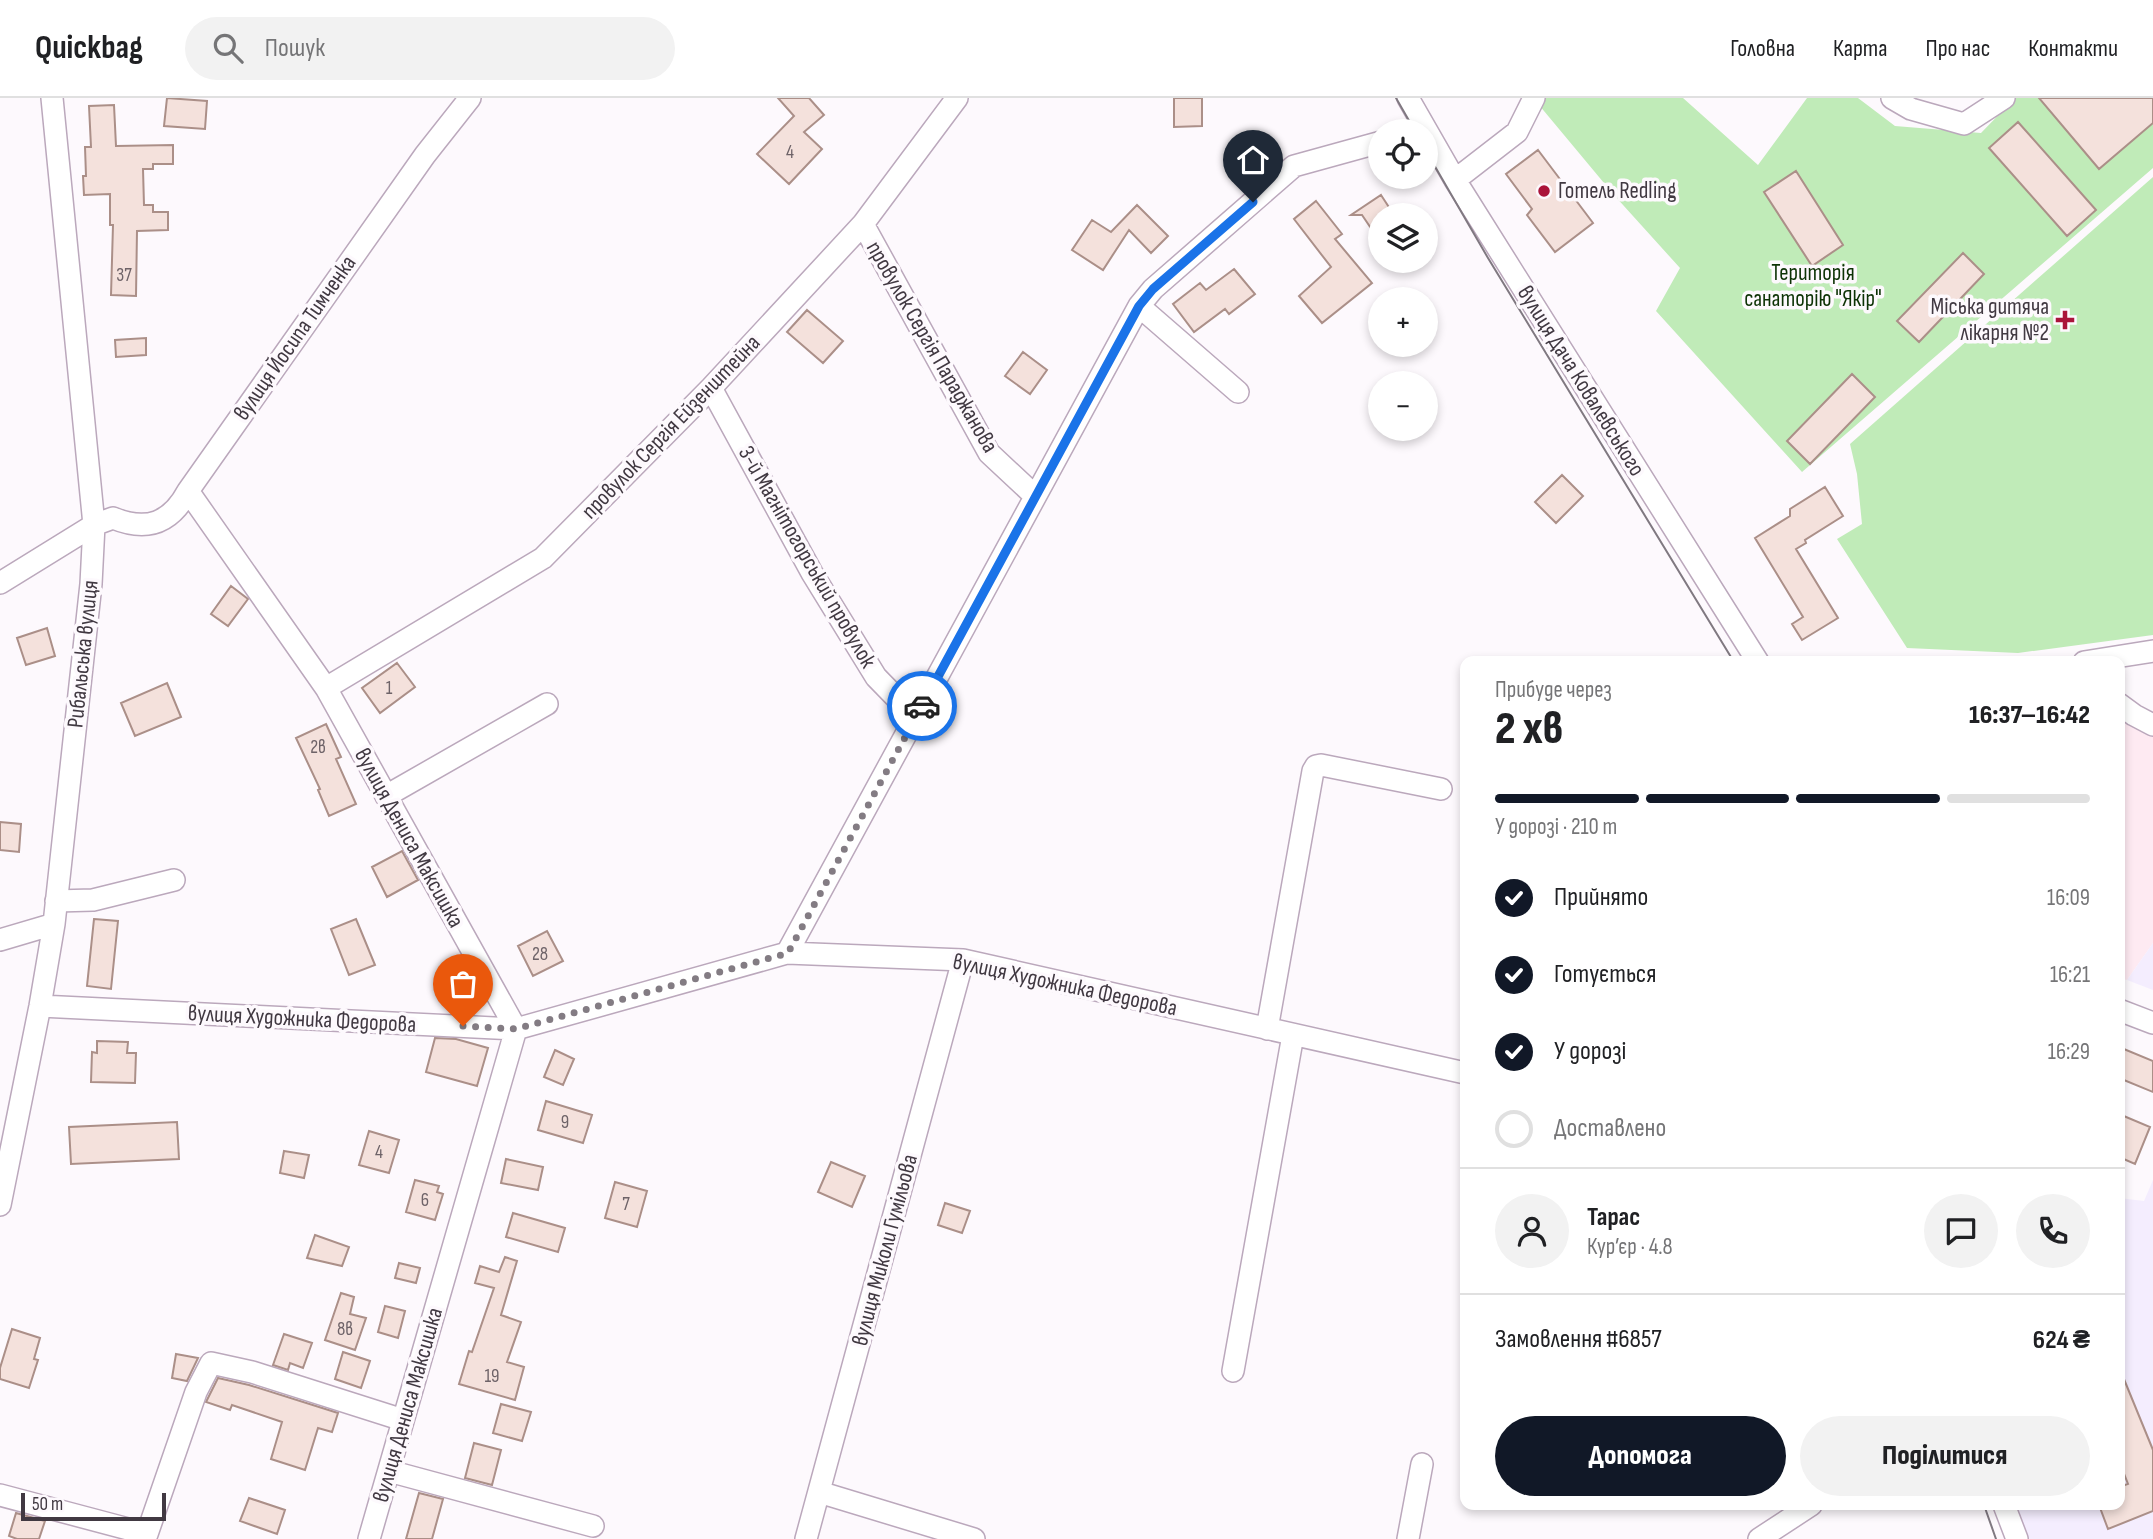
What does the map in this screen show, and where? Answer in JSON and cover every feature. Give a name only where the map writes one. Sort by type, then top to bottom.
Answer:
[{"type":"street","name":"Рибальська вулиця","points":[[0,1205],[8,1123],[40,1006],[54,924],[91,584],[94,525],[52,98]]},
{"type":"street","name":"вулиця Йосипа Тимченка","points":[[94,525],[113,518],[135,524],[157,522],[170,515],[180,504],[425,155],[470,98]]},
{"type":"street","name":"провулок Сергія Ейзенштейна","points":[[326,688],[543,558],[711,388],[863,224],[957,98]]},
{"type":"street","name":"вулиця Дача Ковалевського","points":[[1408,98],[1417,119]]},
{"type":"street","points":[[1455,180],[1517,132],[1534,98]]},
{"type":"street","points":[[1892,98],[1911,109],[1964,124],[2004,98]]},
{"type":"street","points":[[788,953],[1139,306],[1153,289],[1294,166],[1368,146]]},
{"type":"street","name":"вулиця Дача Ковалевського","points":[[1438,154],[1754,656]]},
{"type":"street","name":"провулок Сергія Параджанова","points":[[863,224],[989,453],[1035,496]]},
{"type":"street","points":[[1139,306],[1238,392]]},
{"type":"street","name":"3-й Магнітогорський провулок","points":[[711,388],[812,573],[876,677],[915,718]]},
{"type":"street","name":"вулиця Дениса Максишка","points":[[188,491],[326,688],[516,1029],[369,1539]]},
{"type":"street","points":[[0,583],[94,525]]},
{"type":"street","points":[[2122,656],[2153,651]]},
{"type":"street","points":[[386,796],[547,704]]},
{"type":"street","points":[[2125,708],[2153,725]]},
{"type":"street","points":[[1267,1029],[1316,766],[1441,789]]},
{"type":"street","points":[[56,901],[93,900],[174,880]]},
{"type":"street","points":[[0,940],[54,924]]},
{"type":"street","name":"вулиця Художника Федорова","points":[[40,1006],[516,1029],[788,953],[963,960],[1460,1072]]},
{"type":"street","name":"вулиця Миколи Гумільова","points":[[806,1539],[963,960]]},
{"type":"street","points":[[2125,1012],[2153,1023]]},
{"type":"street","points":[[1233,1371],[1293,1035]]},
{"type":"street","points":[[0,1495],[147,1534],[195,1392],[211,1363],[253,1372],[404,1420]]},
{"type":"street","points":[[1408,1539],[1422,1464]]},
{"type":"street","points":[[389,1471],[593,1526]]},
{"type":"street","points":[[819,1492],[974,1539]]},
{"type":"street","points":[[1759,1539],[1803,1510]]},
{"type":"street","points":[[2006,1510],[2017,1539]]},
{"type":"shaded area","points":[[2125,718],[2153,734],[2153,943],[2127,980]]},
{"type":"shaded area","points":[[2153,943],[2153,990],[2127,980]]},
{"type":"shaded area","points":[[2153,1180],[2153,1539],[2028,1539],[2017,1510],[2125,1510],[2125,1199],[2144,1201]]},
{"type":"green space","name":"Територія санаторію \"Якір\"","points":[[1535,98],[1683,98],[1758,165],[1807,98],[1858,98],[1895,126],[1981,133],[2015,98],[2153,98],[2153,168],[1802,472],[1656,311],[1680,268],[1614,195]]},
{"type":"green space","name":"Міська дитяча лікарня №2","points":[[2153,177],[2153,635],[2018,653],[1907,648],[1837,539],[1862,524],[1857,474],[1850,444]]},
{"type":"building","points":[[167,98],[207,101],[205,129],[164,126]]},
{"type":"building","points":[[778,98],[809,98],[824,115],[804,132],[822,149],[789,184],[757,154],[794,116]]},
{"type":"building","points":[[1174,98],[1202,98],[1202,126],[1174,127]]},
{"type":"building","points":[[2039,98],[2153,98],[2153,123],[2099,169]]},
{"type":"building","points":[[114,105],[116,146],[173,145],[173,164],[153,164],[153,169],[143,169],[144,205],[153,205],[153,212],[168,212],[168,230],[137,231],[136,296],[111,295],[113,225],[110,225],[110,194],[84,195],[85,147],[91,147],[89,106]]},
{"type":"building","points":[[2018,122],[2096,210],[2067,236],[1989,148]]},
{"type":"building","name":"Готель Redling","points":[[1538,150],[1593,223],[1555,252],[1527,215],[1532,209],[1506,174]]},
{"type":"building","points":[[1796,171],[1843,245],[1812,266],[1764,192]]},
{"type":"building","points":[[1381,195],[1386,203],[1369,203]]},
{"type":"building","points":[[1316,201],[1342,234],[1335,239],[1372,283],[1322,323],[1299,296],[1331,267],[1294,219]]},
{"type":"building","points":[[1368,204],[1368,224],[1362,215],[1351,215]]},
{"type":"building","points":[[1137,205],[1168,236],[1151,253],[1129,230],[1103,270],[1072,250],[1092,220],[1111,232]]},
{"type":"building","points":[[1963,253],[1984,274],[1919,342],[1897,321]]},
{"type":"building","points":[[1234,269],[1255,294],[1229,314],[1225,309],[1194,332],[1173,304],[1200,283],[1206,290]]},
{"type":"building","points":[[807,310],[843,341],[823,363],[787,332]]},
{"type":"building","points":[[146,338],[146,355],[116,357],[115,340]]},
{"type":"building","points":[[1023,352],[1047,370],[1030,394],[1005,376]]},
{"type":"building","points":[[1852,374],[1875,397],[1810,464],[1787,441]]},
{"type":"building","points":[[1562,475],[1583,496],[1556,523],[1535,502]]},
{"type":"building","points":[[1825,487],[1843,516],[1805,540],[1806,543],[1796,549],[1838,618],[1802,640],[1792,624],[1803,617],[1755,538],[1790,516],[1790,509]]},
{"type":"building","points":[[231,586],[248,599],[228,626],[211,614]]},
{"type":"building","points":[[47,628],[55,656],[26,665],[17,638]]},
{"type":"building","points":[[397,663],[415,687],[380,713],[362,688]]},
{"type":"building","points":[[167,683],[181,717],[135,736],[121,703]]},
{"type":"building","points":[[326,724],[341,757],[336,759],[356,804],[329,816],[318,790],[320,789],[296,738]]},
{"type":"building","points":[[0,822],[21,824],[19,852],[0,850]]},
{"type":"building","points":[[402,851],[418,880],[387,897],[372,867]]},
{"type":"building","points":[[94,919],[118,921],[111,989],[87,986]]},
{"type":"building","points":[[356,919],[375,965],[349,975],[331,929]]},
{"type":"building","points":[[547,931],[563,961],[533,976],[518,946]]},
{"type":"building","points":[[435,1038],[456,1039],[488,1048],[477,1086],[426,1072]]},
{"type":"building","points":[[97,1041],[128,1042],[127,1053],[136,1053],[135,1083],[91,1082],[92,1052],[97,1053]]},
{"type":"building","points":[[2125,1049],[2153,1061],[2153,1092],[2125,1080]]},
{"type":"building","points":[[555,1050],[574,1059],[563,1085],[544,1077]]},
{"type":"building","points":[[546,1101],[592,1115],[583,1143],[538,1130]]},
{"type":"building","points":[[2125,1117],[2150,1127],[2135,1164],[2125,1160]]},
{"type":"building","points":[[177,1122],[179,1159],[71,1164],[69,1127]]},
{"type":"building","points":[[369,1131],[399,1140],[389,1173],[359,1165]]},
{"type":"building","points":[[284,1151],[309,1155],[304,1178],[280,1173]]},
{"type":"building","points":[[506,1159],[543,1167],[538,1190],[501,1183]]},
{"type":"building","points":[[831,1162],[865,1176],[852,1207],[818,1192]]},
{"type":"building","points":[[415,1180],[439,1186],[437,1192],[443,1194],[435,1220],[406,1212]]},
{"type":"building","points":[[615,1182],[647,1191],[637,1227],[605,1218]]},
{"type":"building","points":[[945,1203],[970,1211],[962,1233],[938,1225]]},
{"type":"building","points":[[513,1213],[565,1228],[558,1252],[506,1237]]},
{"type":"building","points":[[315,1235],[349,1247],[342,1266],[307,1258]]},
{"type":"building","points":[[505,1257],[517,1261],[501,1315],[521,1322],[507,1362],[524,1367],[515,1400],[459,1384],[494,1288],[475,1283],[480,1266],[499,1272]]},
{"type":"building","points":[[399,1263],[420,1268],[416,1283],[395,1278]]},
{"type":"building","points":[[341,1293],[354,1297],[350,1314],[366,1318],[355,1350],[325,1340]]},
{"type":"building","points":[[385,1306],[405,1311],[398,1338],[378,1332]]},
{"type":"building","points":[[12,1329],[40,1338],[34,1359],[38,1360],[29,1388],[0,1379],[0,1368]]},
{"type":"building","points":[[284,1334],[312,1343],[303,1368],[290,1363],[288,1370],[273,1365]]},
{"type":"building","points":[[343,1352],[370,1361],[361,1388],[335,1379]]},
{"type":"building","points":[[176,1354],[198,1358],[187,1381],[172,1378]]},
{"type":"building","points":[[218,1378],[338,1413],[332,1432],[318,1428],[305,1470],[271,1459],[282,1422],[232,1405],[230,1410],[206,1402]]},
{"type":"building","points":[[2125,1382],[2153,1450],[2153,1511],[2108,1529],[2101,1510],[2125,1510],[2125,1485],[2128,1484],[2125,1476]]},
{"type":"building","points":[[501,1404],[531,1412],[522,1441],[493,1433]]},
{"type":"building","points":[[474,1443],[501,1450],[492,1485],[465,1478]]},
{"type":"building","points":[[419,1493],[443,1499],[432,1539],[406,1539]]},
{"type":"building","points":[[249,1498],[285,1510],[277,1534],[240,1521]]},
{"type":"building","points":[[16,1513],[45,1521],[39,1539],[17,1539],[9,1536]]},
{"type":"tram line","points":[[1396,98],[1408,119]]},
{"type":"tram line","points":[[1438,172],[1730,656]]},
{"type":"tram line","points":[[1986,1510],[1996,1539]]},
{"type":"way so far","points":[[463,1026],[516,1029],[788,953],[922,706]]},
{"type":"place","name":"Готель Redling","points":[[1544,191]]},
{"type":"place","name":"Міська дитяча лікарня №2","points":[[2065,320]]},
{"type":"route","points":[[922,706],[1139,306],[1153,289],[1253,202]]}]
